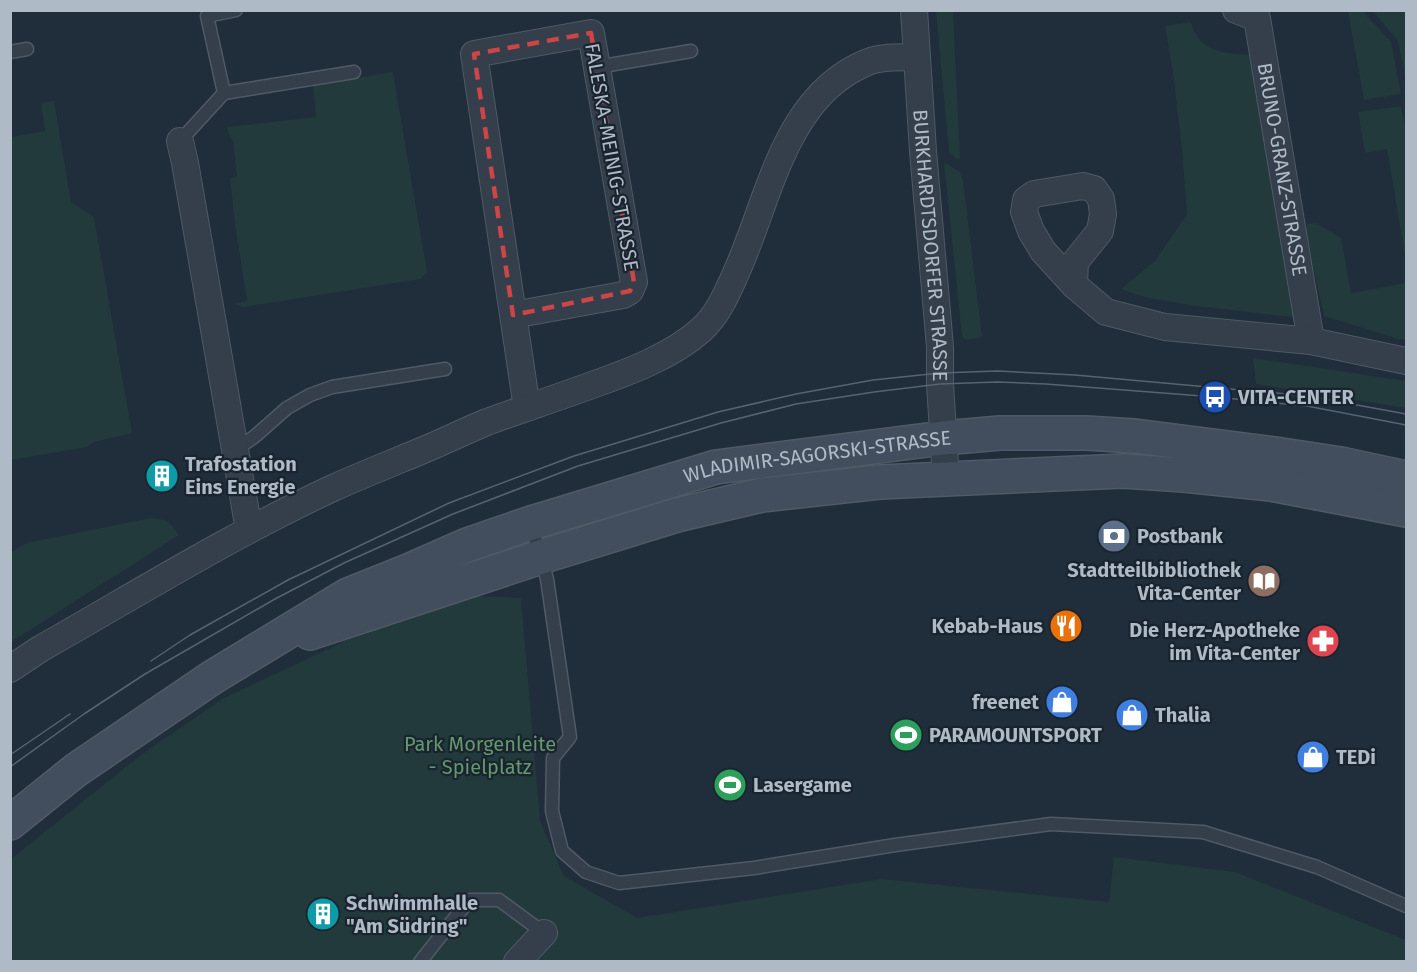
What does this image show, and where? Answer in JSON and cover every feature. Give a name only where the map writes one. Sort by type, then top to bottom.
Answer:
[{"type":"main road","name":"WLADIMIR-SAGORSKI-STRASSE","points":[[10,823],[76,770],[213,677],[348,595],[467,544],[716,467],[943,438],[1000,433],[1086,433],[1135,436],[1319,461],[1407,478]]},
{"type":"main road","name":"WLADIMIR-SAGORSKI-STRASSE","points":[[260,649],[677,514],[762,495],[880,482],[1123,471],[1271,484],[1407,510]]},
{"type":"street","name":"BURKHARDTSDORFER STRASSE","points":[[914,10],[940,347],[946,480]]},
{"type":"street","name":"BRUNO-GRANZ-STRASSE","points":[[1236,10],[1257,18],[1311,341]]},
{"type":"street","name":"FALESKA-MEINIG-STRASSE","points":[[513,315],[623,295],[630,291],[634,282],[591,33],[474,54],[513,315],[527,408]]},
{"type":"street","points":[[10,669],[40,649],[249,530],[333,488],[486,423],[636,370],[702,330],[723,302],[776,169],[799,121],[818,97],[840,77],[869,62],[917,57]]},
{"type":"street","points":[[180,141],[249,530]]},
{"type":"street","points":[[1074,285],[1107,312],[1166,327],[1311,341],[1407,361]]},
{"type":"street","points":[[518,962],[543,933]]},
{"type":"lane","points":[[224,93],[207,16],[236,10]]},
{"type":"lane","points":[[10,52],[27,49]]},
{"type":"lane","points":[[597,67],[690,51]]},
{"type":"lane","points":[[180,141],[224,93],[354,72]]},
{"type":"lane","points":[[235,450],[254,437],[287,408],[310,395],[333,387],[445,369]]},
{"type":"lane","points":[[531,523],[549,589],[570,737],[553,758],[552,812],[562,850],[586,872],[619,883],[754,868],[988,832],[1062,824],[1203,832],[1317,867],[1407,906]]},
{"type":"lane","points":[[420,962],[469,900],[499,900],[543,933]]},
{"type":"highlighted area","points":[[591,33],[634,282],[630,291],[513,315],[474,54]]},
{"type":"green space","points":[[936,11],[953,11],[960,157],[957,159],[949,152]]},
{"type":"green space","points":[[1348,11],[1365,11],[1366,15],[1391,42],[1401,94],[1364,100]]},
{"type":"green space","points":[[1373,11],[1406,11],[1406,82],[1398,41]]},
{"type":"green space","points":[[1191,22],[1202,42],[1215,50],[1255,55],[1300,318],[1196,306],[1148,298],[1121,289],[1155,261],[1187,214],[1182,149],[1165,26]]},
{"type":"green space","points":[[393,72],[427,272],[421,279],[243,307],[234,304],[247,301],[230,178],[237,177],[233,142],[226,127],[316,117],[313,85]]},
{"type":"green space","points":[[54,101],[71,202],[94,217],[132,433],[94,442],[87,447],[11,460],[11,137],[45,131],[41,103]]},
{"type":"green space","points":[[1401,106],[1406,131],[1406,261],[1387,149],[1365,153],[1358,112]]},
{"type":"green space","points":[[944,162],[960,172],[963,181],[982,336],[979,338],[966,340],[962,336]]},
{"type":"green space","points":[[1316,223],[1341,238],[1351,293],[1406,283],[1406,339],[1398,339],[1324,316],[1306,232],[1307,224]]},
{"type":"green space","points":[[1253,358],[1406,381],[1406,408],[1256,384]]},
{"type":"green space","points":[[151,518],[168,522],[179,535],[11,642],[11,552],[27,543]]},
{"type":"green space","name":"Park Morgenleite - Spielplatz","points":[[471,596],[521,598],[540,821],[564,876],[637,918],[881,879],[1109,902],[1114,857],[1235,872],[1406,940],[1406,962],[11,962],[11,859],[141,755],[222,699],[364,632]]},
{"type":"tram line","points":[[151,661],[190,635],[288,580],[449,503],[574,456],[718,412],[796,394],[873,380],[940,373],[997,371],[1075,375],[1308,396],[1406,414]]},
{"type":"tram line","points":[[10,767],[145,674],[275,599],[344,563],[453,514],[578,466],[721,423],[796,404],[940,384],[997,382],[1215,397],[1307,406],[1406,425]]},
{"type":"tram line","points":[[10,755],[70,714]]},
{"type":"place","name":"VITA-CENTER","points":[[1215,397]]},
{"type":"place","name":"Trafostation Eins Energie","points":[[162,476]]},
{"type":"place","name":"Postbank","points":[[1114,536]]},
{"type":"place","name":"Stadtteilbibliothek Vita-Center","points":[[1264,581]]},
{"type":"place","name":"Kebab-Haus","points":[[1066,626]]},
{"type":"place","name":"Die Herz-Apotheke im Vita-Center","points":[[1323,641]]},
{"type":"place","name":"freenet","points":[[1062,702]]},
{"type":"place","name":"Thalia","points":[[1132,715]]},
{"type":"place","name":"PARAMOUNTSPORT","points":[[906,735]]},
{"type":"place","name":"TEDi","points":[[1313,757]]},
{"type":"place","name":"Lasergame","points":[[730,785]]},
{"type":"place","name":"Schwimmhalle \"Am Südring\"","points":[[323,914]]}]
